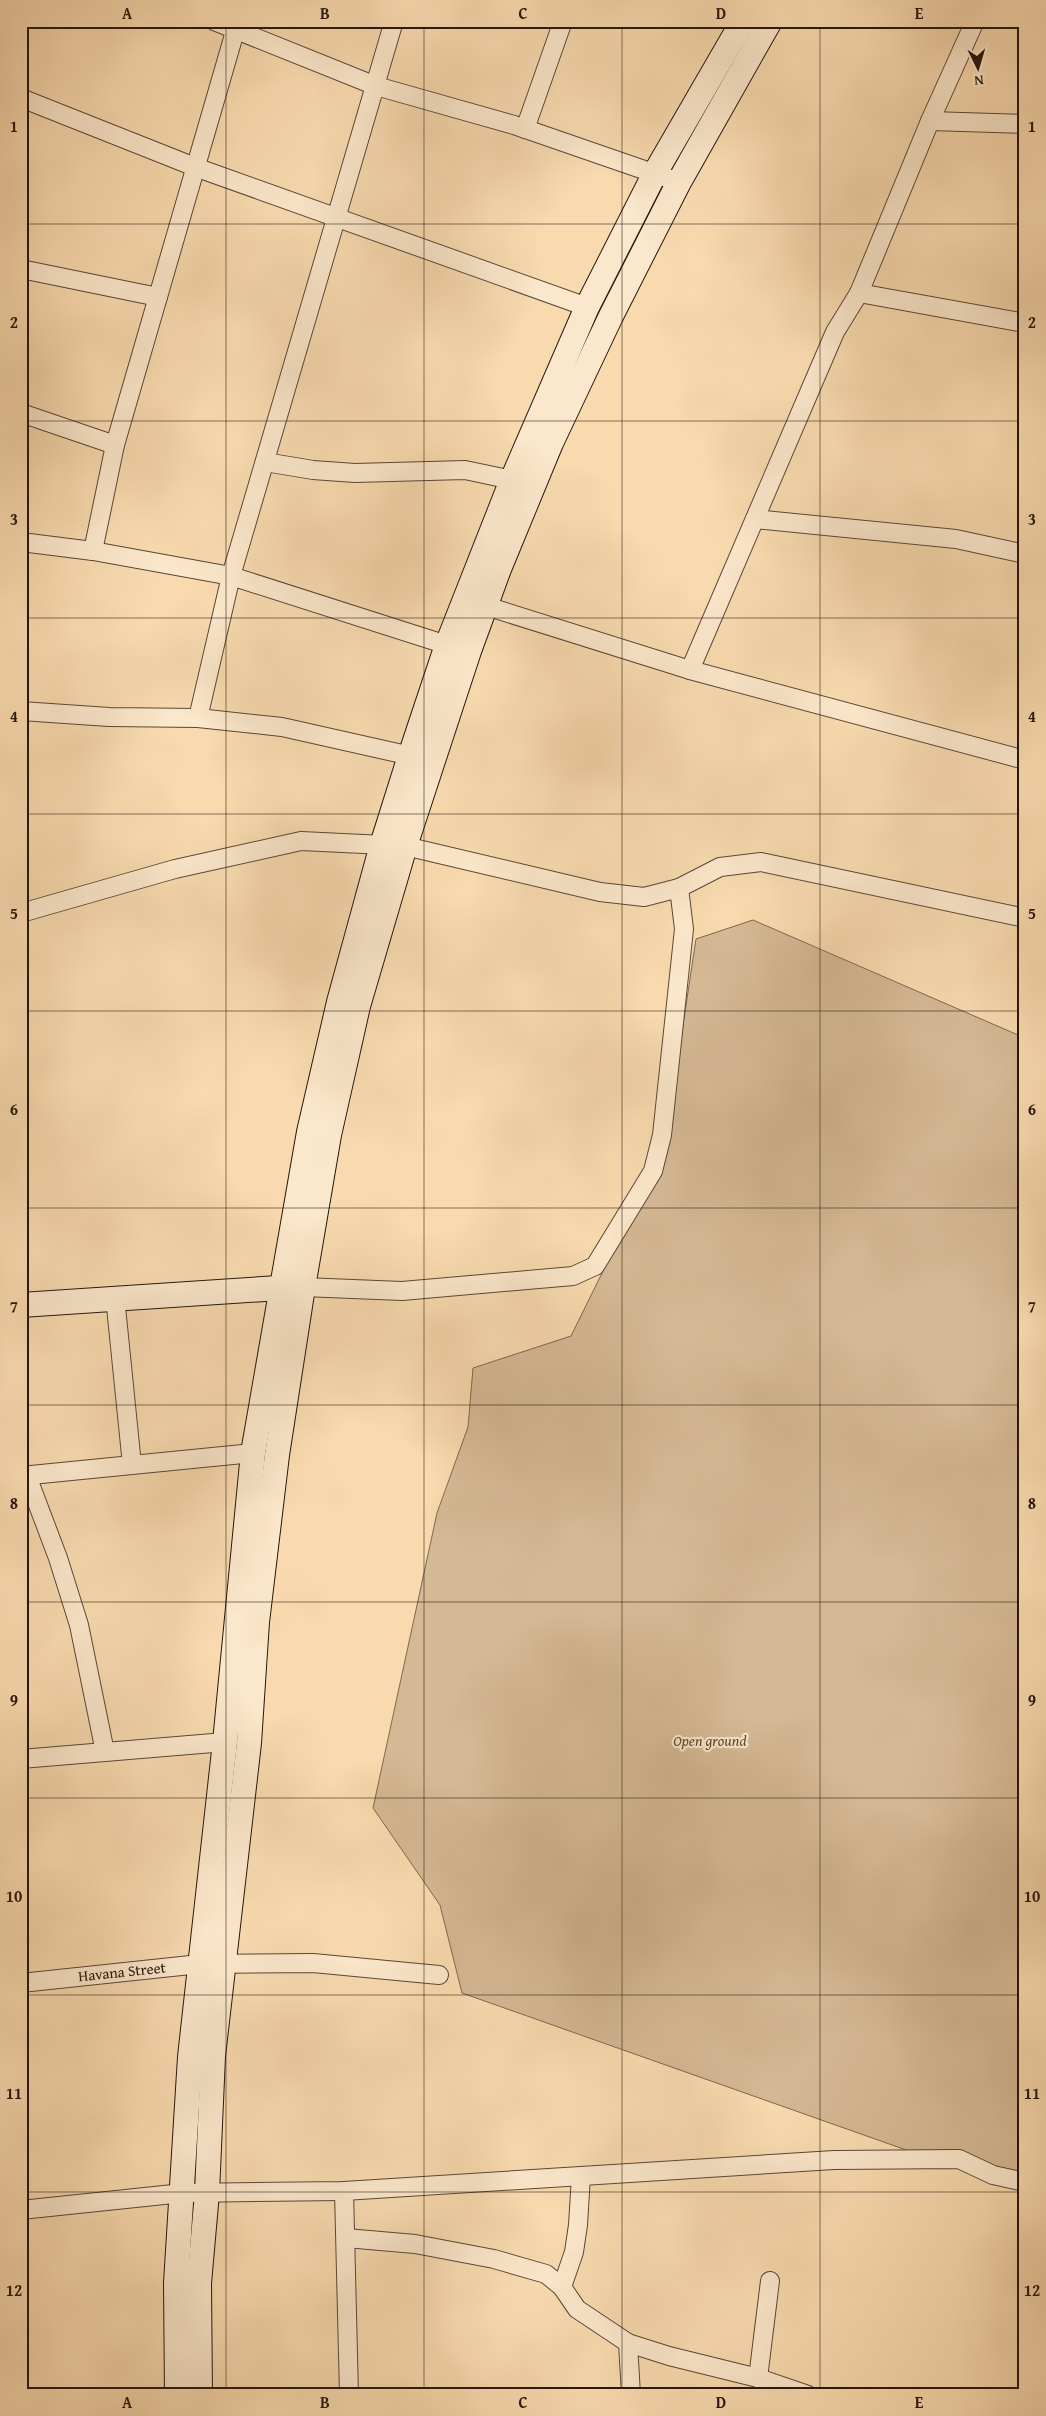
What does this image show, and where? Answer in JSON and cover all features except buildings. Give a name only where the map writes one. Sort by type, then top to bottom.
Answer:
[{"type":"main road","points":[[200,2395],[198,2283],[208,2193],[213,2056],[249,1743],[257,1622],[275,1474],[303,1287],[329,1135],[393,845],[410,756],[447,645],[512,480],[587,307],[655,173],[743,21]]},
{"type":"main road","points":[[177,2395],[176,2283],[190,2057],[253,1453],[308,1132],[339,1002],[393,845],[433,761],[486,606],[551,443],[611,316],[679,182],[770,21]]},
{"type":"main road","points":[[21,1304],[303,1287]]},
{"type":"street","points":[[214,21],[236,26],[376,86],[525,129],[679,182]]},
{"type":"street","points":[[198,718],[231,576],[394,21]]},
{"type":"street","points":[[525,129],[563,21]]},
{"type":"street","points":[[690,670],[835,332],[859,294],[930,121],[975,21]]},
{"type":"street","points":[[94,550],[115,445],[236,26]]},
{"type":"street","points":[[21,98],[195,167],[587,307]]},
{"type":"street","points":[[930,121],[1025,124]]},
{"type":"street","points":[[21,269],[158,297]]},
{"type":"street","points":[[859,294],[1025,323]]},
{"type":"street","points":[[21,413],[115,445]]},
{"type":"street","points":[[265,462],[313,470],[355,473],[465,470],[512,480]]},
{"type":"street","points":[[755,519],[956,540],[1025,554]]},
{"type":"street","points":[[21,542],[94,550],[231,576],[447,645]]},
{"type":"street","points":[[486,606],[690,670],[1025,760]]},
{"type":"street","points":[[21,711],[109,717],[198,718],[282,727],[433,761]]},
{"type":"street","points":[[21,913],[175,869],[301,840],[393,845],[600,892],[644,897],[679,888],[720,867],[762,862],[1025,918]]},
{"type":"street","points":[[303,1287],[412,1290],[573,1276],[595,1266],[653,1171],[662,1135],[684,929],[679,888]]},
{"type":"street","points":[[115,1297],[132,1465]]},
{"type":"street","points":[[105,1752],[79,1625],[58,1558],[24,1476],[253,1453]]},
{"type":"street","points":[[21,1759],[224,1742]]},
{"type":"street","name":"Havana Street","points":[[21,1983],[200,1964],[313,1963],[439,1975]]},
{"type":"street","points":[[21,2210],[183,2193],[344,2191],[834,2160],[959,2159],[993,2175],[1025,2182]]},
{"type":"street","points":[[562,2286],[574,2252],[578,2225],[581,2176]]},
{"type":"street","points":[[344,2191],[349,2395]]},
{"type":"street","points":[[346,2238],[415,2244],[494,2259],[546,2274],[562,2286],[577,2309],[628,2343],[669,2356],[758,2378],[808,2395]]},
{"type":"street","points":[[758,2378],[770,2281]]},
{"type":"street","points":[[628,2343],[631,2395]]},
{"type":"green space","name":"Open ground","points":[[753,920],[1025,1038],[1025,2192],[462,1993],[440,1905],[373,1808],[437,1513],[468,1427],[473,1368],[571,1336],[665,1145],[696,939]]}]
